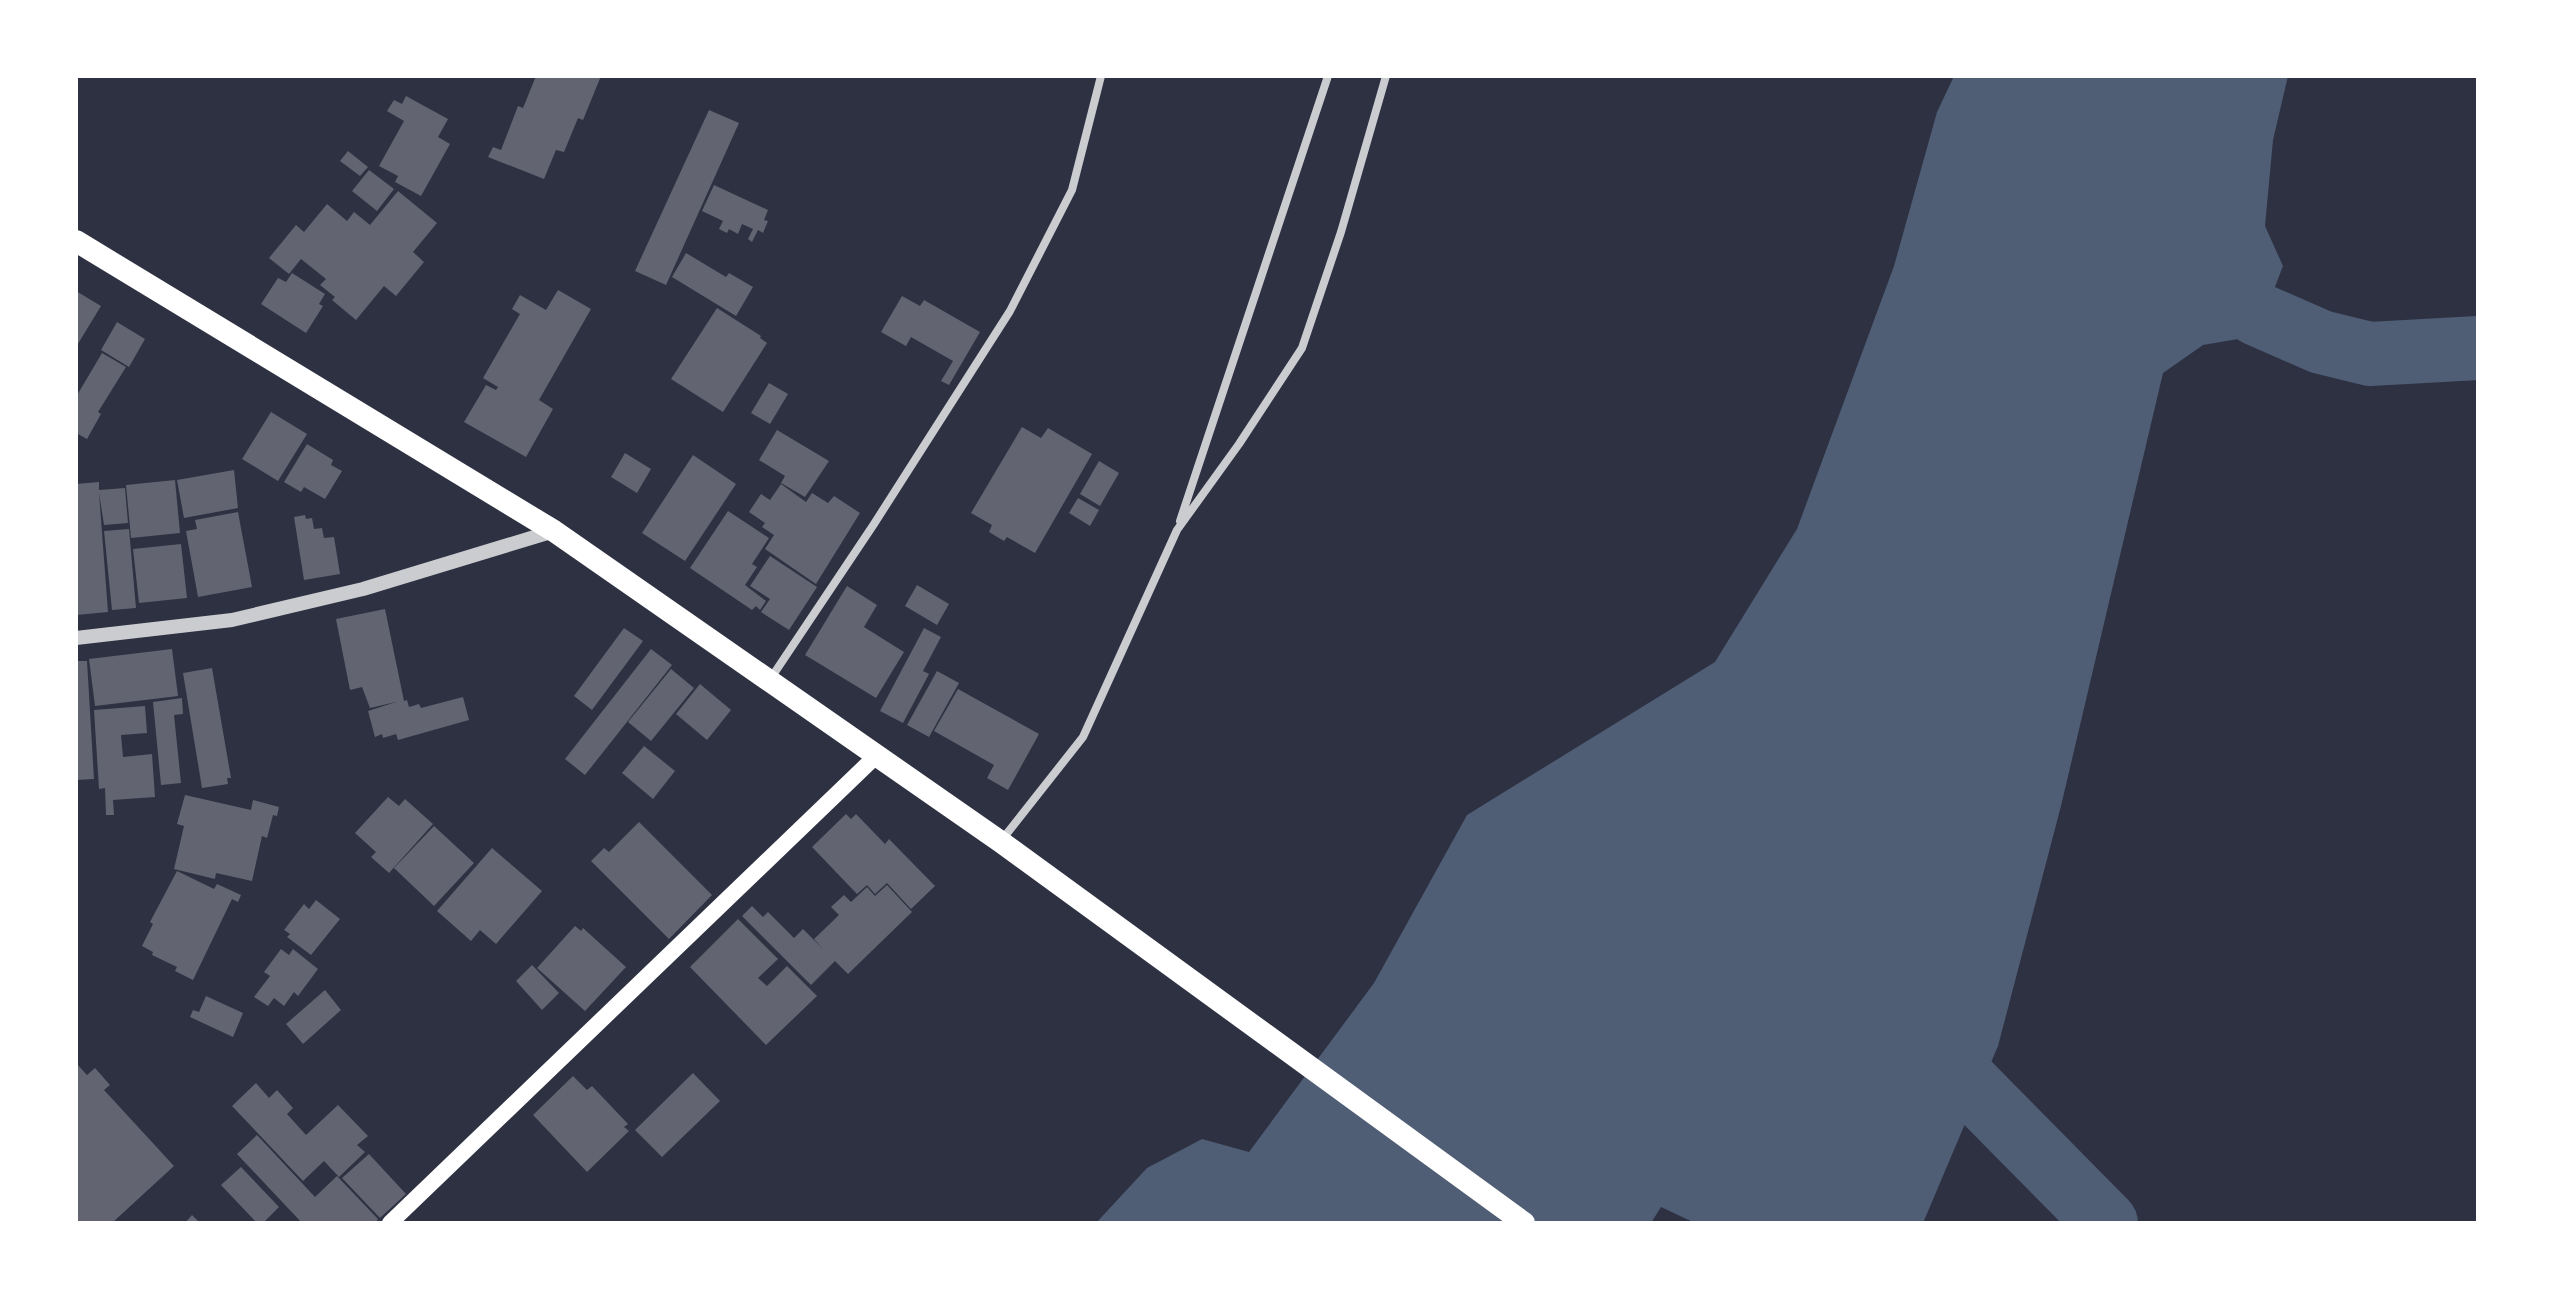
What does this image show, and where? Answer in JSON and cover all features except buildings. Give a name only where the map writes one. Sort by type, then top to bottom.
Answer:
[{"type":"highway","points":[[76,241],[554,531],[1001,842],[1524,1223]]},
{"type":"main road","points":[[390,1223],[876,756]]},
{"type":"street","points":[[768,682],[874,524],[1010,311],[1072,190],[1101,76]]},
{"type":"street","points":[[1001,842],[1083,737],[1177,530],[1328,76]]},
{"type":"street","points":[[1177,530],[1239,444],[1302,348],[1341,232],[1386,76]]},
{"type":"street","points":[[76,638],[232,620],[363,589],[554,531]]},
{"type":"water","points":[[1954,76],[2288,76],[2273,140],[2265,226],[2283,266],[2256,336],[2203,345],[2163,373],[2061,806],[1998,1046],[1923,1223],[1695,1223],[1661,1207],[1651,1223],[1096,1223],[1147,1168],[1202,1139],[1249,1152],[1374,983],[1467,815],[1715,662],[1797,529],[1894,266],[1937,112]]},
{"type":"waterway","points":[[2189,270],[2257,314],[2321,342],[2370,354],[2478,348]]},
{"type":"waterway","points":[[1926,1025],[1954,1069],[2106,1223]]}]
